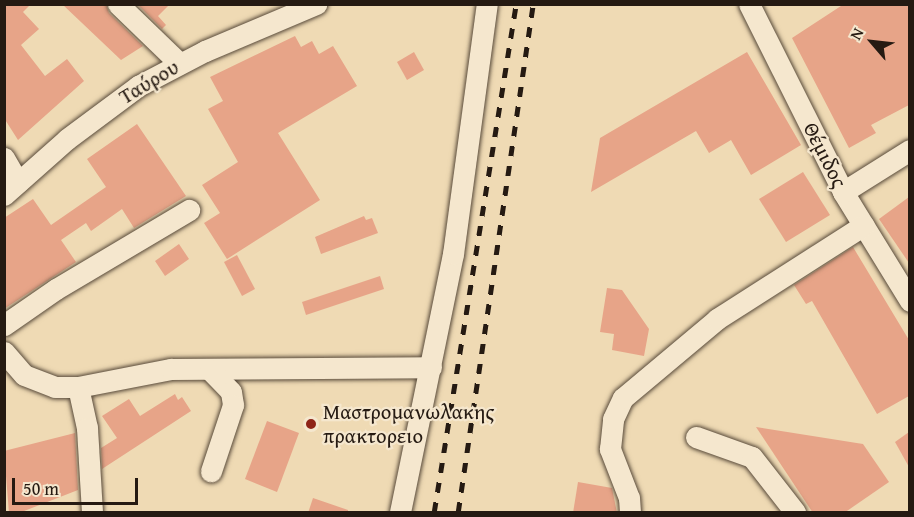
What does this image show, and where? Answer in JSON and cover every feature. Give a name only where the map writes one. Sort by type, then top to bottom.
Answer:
[{"type":"street","points":[[118,4],[179,63]]},
{"type":"street","name":"Ταύρου","points":[[11,188],[116,101],[179,63],[316,4]]},
{"type":"street","points":[[399,513],[453,254],[487,4]]},
{"type":"street","name":"Θέμιδος","points":[[749,4],[843,192],[909,302]]},
{"type":"street","points":[[843,192],[909,150]]},
{"type":"street","points":[[4,158],[11,188]]},
{"type":"street","points":[[4,325],[56,289],[189,210]]},
{"type":"street","points":[[630,513],[629,498],[610,449],[614,418],[623,398],[717,319],[864,225]]},
{"type":"street","points":[[4,352],[24,375],[39,384],[78,387],[171,369],[210,370],[304,365],[431,368]]},
{"type":"street","points":[[210,370],[231,392],[233,405],[211,471]]},
{"type":"street","points":[[78,387],[87,428],[92,513]]},
{"type":"street","points":[[696,437],[752,458],[763,467],[795,513]]},
{"type":"building","points":[[4,4],[31,4],[23,12],[39,29],[21,45],[45,76],[67,59],[84,81],[18,140],[4,118]]},
{"type":"building","points":[[62,4],[106,4],[109,13],[143,46],[121,60]]},
{"type":"building","points":[[137,4],[170,4],[158,16],[166,25],[162,29]]},
{"type":"building","points":[[844,4],[909,4],[909,105],[871,125],[876,133],[849,148],[792,38]]},
{"type":"building","points":[[295,36],[301,47],[312,41],[319,54],[333,46],[357,86],[278,133],[320,200],[227,259],[204,223],[220,213],[202,185],[238,162],[208,109],[223,101],[210,77]]},
{"type":"building","points":[[414,52],[424,70],[407,80],[397,62]]},
{"type":"building","points":[[747,52],[801,145],[751,175],[731,140],[709,153],[696,131],[591,192],[600,138]]},
{"type":"building","points":[[137,124],[186,196],[134,228],[122,209],[91,231],[86,223],[61,240],[76,262],[4,309],[4,218],[33,199],[51,225],[106,187],[87,159]]},
{"type":"building","points":[[803,172],[830,215],[786,242],[759,199]]},
{"type":"building","points":[[909,197],[909,263],[879,219]]},
{"type":"building","points":[[364,216],[366,220],[372,218],[378,233],[321,254],[315,237]]},
{"type":"building","points":[[179,244],[189,259],[165,276],[155,261]]},
{"type":"building","points":[[853,247],[909,340],[909,396],[877,414],[812,301],[806,304],[794,285]]},
{"type":"building","points":[[237,255],[255,289],[242,296],[224,262]]},
{"type":"building","points":[[380,276],[384,289],[306,315],[302,302]]},
{"type":"building","points":[[607,288],[622,290],[649,329],[644,356],[612,350],[614,334],[600,332]]},
{"type":"building","points":[[175,394],[178,400],[182,397],[191,411],[102,469],[101,448],[117,438],[102,416],[129,399],[140,416]]},
{"type":"building","points":[[267,421],[299,433],[277,492],[245,479]]},
{"type":"building","points":[[756,427],[863,444],[889,482],[844,513],[813,513]]},
{"type":"building","points":[[909,432],[909,467],[895,442]]},
{"type":"building","points":[[75,433],[78,490],[19,513],[9,513],[4,451]]},
{"type":"building","points":[[578,482],[612,488],[617,513],[573,513]]},
{"type":"building","points":[[313,498],[348,510],[348,513],[308,513]]},
{"type":"railway","points":[[434,512],[516,4]]},
{"type":"railway","points":[[458,512],[533,4]]},
{"type":"place","name":"Μαστρομανωλακης πρακτορειο","points":[[311,424]]}]
